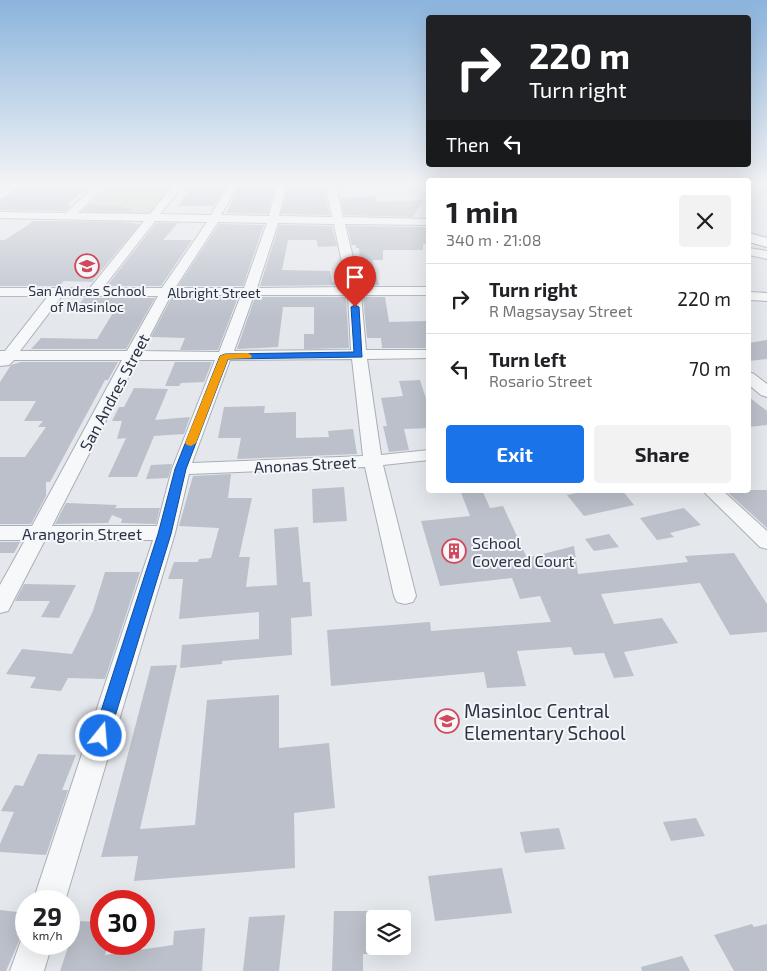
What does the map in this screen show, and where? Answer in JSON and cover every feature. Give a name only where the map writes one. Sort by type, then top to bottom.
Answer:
[{"type":"main road","points":[[751,238],[767,243]]},
{"type":"street","points":[[93,292],[144,228]]},
{"type":"street","name":"San Andres Street","points":[[0,605],[40,533],[166,292],[208,228]]},
{"type":"street","points":[[52,890],[164,534],[180,469],[225,356],[270,228]]},
{"type":"street","points":[[341,228],[354,291],[359,355],[373,461],[405,596]]},
{"type":"street","points":[[751,252],[767,255]]},
{"type":"street","name":"Albright Street","points":[[0,292],[426,290]]},
{"type":"street","points":[[0,367],[5,355],[58,292]]},
{"type":"street","points":[[751,296],[767,297]]},
{"type":"street","points":[[5,355],[225,356],[426,354]]},
{"type":"street","points":[[751,379],[767,392]]},
{"type":"street","name":"Anonas Street","points":[[180,469],[373,461],[426,455]]},
{"type":"street","points":[[714,493],[767,542]]},
{"type":"street","name":"Arangorin Street","points":[[0,533],[164,534]]},
{"type":"street","points":[[27,971],[32,955]]},
{"type":"building","points":[[23,228],[136,228],[92,282],[64,281],[59,286],[0,286],[0,240],[5,240]]},
{"type":"building","points":[[152,228],[173,228],[163,240],[192,240],[161,286],[107,286]]},
{"type":"building","points":[[216,228],[263,228],[243,286],[178,286]]},
{"type":"building","points":[[278,228],[333,228],[337,246],[318,247],[315,240],[288,240],[282,270],[330,271],[332,282],[344,282],[345,285],[260,286]]},
{"type":"building","points":[[348,228],[426,228],[426,244],[423,244],[423,250],[383,250],[383,260],[372,260],[379,285],[361,285],[359,248],[356,248],[356,245],[352,245]]},
{"type":"building","points":[[172,297],[238,297],[218,350],[180,350],[185,338],[151,337]]},
{"type":"building","points":[[255,297],[346,297],[349,348],[304,349],[304,334],[314,334],[314,307],[283,307],[278,347],[237,349]]},
{"type":"building","points":[[363,297],[385,297],[389,322],[426,321],[426,348],[382,348],[381,338],[367,338]]},
{"type":"building","points":[[84,298],[155,298],[126,349],[31,349],[41,338],[97,339],[116,308],[78,306]]},
{"type":"building","points":[[767,340],[767,359],[751,361],[751,343]]},
{"type":"building","points":[[21,362],[118,362],[108,380],[105,380],[50,482],[46,482],[46,496],[31,524],[0,524],[0,457],[25,457],[46,427],[38,427],[43,421],[24,421],[36,401],[0,401],[0,382],[11,365]]},
{"type":"building","points":[[175,362],[212,362],[204,382],[165,386]]},
{"type":"building","points":[[420,380],[426,399],[426,428],[404,429],[409,450],[389,452],[383,426],[387,426],[381,398],[403,396],[399,381]]},
{"type":"building","points":[[134,388],[168,389],[155,420],[190,417],[184,434],[154,436],[137,477],[108,477],[126,438],[117,439],[122,421],[112,421],[119,407],[124,407]]},
{"type":"building","points":[[751,399],[767,411],[767,425],[751,427]]},
{"type":"building","points":[[265,406],[264,413],[296,412],[296,438],[329,437],[328,431],[353,429],[357,454],[237,459],[241,438],[218,438],[224,407]]},
{"type":"building","points":[[172,464],[168,478],[146,479],[151,465]]},
{"type":"building","points":[[231,474],[228,498],[252,498],[239,557],[250,557],[246,587],[277,585],[274,529],[298,527],[303,582],[310,582],[312,616],[291,618],[292,655],[222,661],[222,664],[180,668],[182,645],[259,639],[259,612],[179,619],[183,579],[168,579],[174,562],[198,562],[199,559],[211,558],[219,528],[179,526],[193,476]]},
{"type":"building","points":[[344,487],[347,521],[313,523],[312,489]]},
{"type":"building","points":[[751,490],[767,490],[767,528],[728,493],[751,493]]},
{"type":"building","points":[[461,493],[483,493],[490,508],[503,506],[527,558],[574,546],[578,574],[688,562],[685,556],[734,553],[767,604],[767,632],[730,635],[700,583],[601,594],[614,624],[662,618],[678,643],[624,652],[634,676],[614,678],[604,653],[574,655],[571,647],[517,651],[526,686],[487,688],[484,672],[331,686],[327,630],[430,622],[431,631],[551,622],[540,596],[520,599],[512,578],[440,586],[421,521],[470,516]]},
{"type":"building","points":[[576,493],[624,493],[634,505],[584,516],[567,495]]},
{"type":"building","points":[[66,503],[117,505],[115,508],[160,508],[156,524],[121,523],[122,519],[112,515],[108,523],[55,524]]},
{"type":"building","points":[[684,508],[701,525],[670,533],[674,537],[657,540],[640,518]]},
{"type":"building","points":[[609,534],[619,547],[594,551],[585,539]]},
{"type":"building","points":[[0,542],[20,542],[14,553],[0,553]]},
{"type":"building","points":[[105,572],[140,572],[105,679],[68,678],[61,691],[30,688],[36,677],[6,674],[22,649],[72,654],[93,611]]},
{"type":"building","points":[[24,584],[76,585],[59,618],[41,617],[50,601],[15,601]]},
{"type":"building","points":[[177,665],[140,829],[195,825],[207,700],[279,695],[279,748],[329,743],[335,808],[294,813],[295,868],[134,881],[138,856],[101,857],[151,666]]},
{"type":"building","points":[[38,754],[76,755],[62,790],[68,790],[46,855],[0,852],[0,844],[14,812],[1,811],[15,785],[23,786]]},
{"type":"building","points":[[696,818],[705,836],[671,841],[663,822]]},
{"type":"building","points":[[559,828],[565,849],[525,853],[520,832]]},
{"type":"building","points":[[502,868],[512,913],[435,921],[428,876]]},
{"type":"building","points":[[0,910],[15,912],[15,950],[6,971],[0,971]]},
{"type":"building","points":[[334,911],[366,911],[366,954],[363,954],[363,971],[332,971]]},
{"type":"building","points":[[285,915],[279,971],[243,971],[249,917]]},
{"type":"building","points":[[80,921],[90,922],[90,955],[155,955],[155,948],[173,945],[174,931],[205,928],[202,971],[60,971],[65,955],[80,955]]},
{"type":"building","points":[[752,924],[754,927],[767,924],[767,971],[734,971],[714,935]]},
{"type":"building","points":[[682,956],[690,971],[642,971],[641,967]]},
{"type":"slow traffic","points":[[191,443],[225,356],[248,356]]},
{"type":"place","name":"San Andres School of Masinloc","points":[[87,266]]},
{"type":"place","name":"School Covered Court","points":[[454,551]]},
{"type":"place","name":"Masinloc Central Elementary School","points":[[447,721]]},
{"type":"route","points":[[101,736],[164,534],[180,469],[225,356],[359,355],[355,307]]}]
